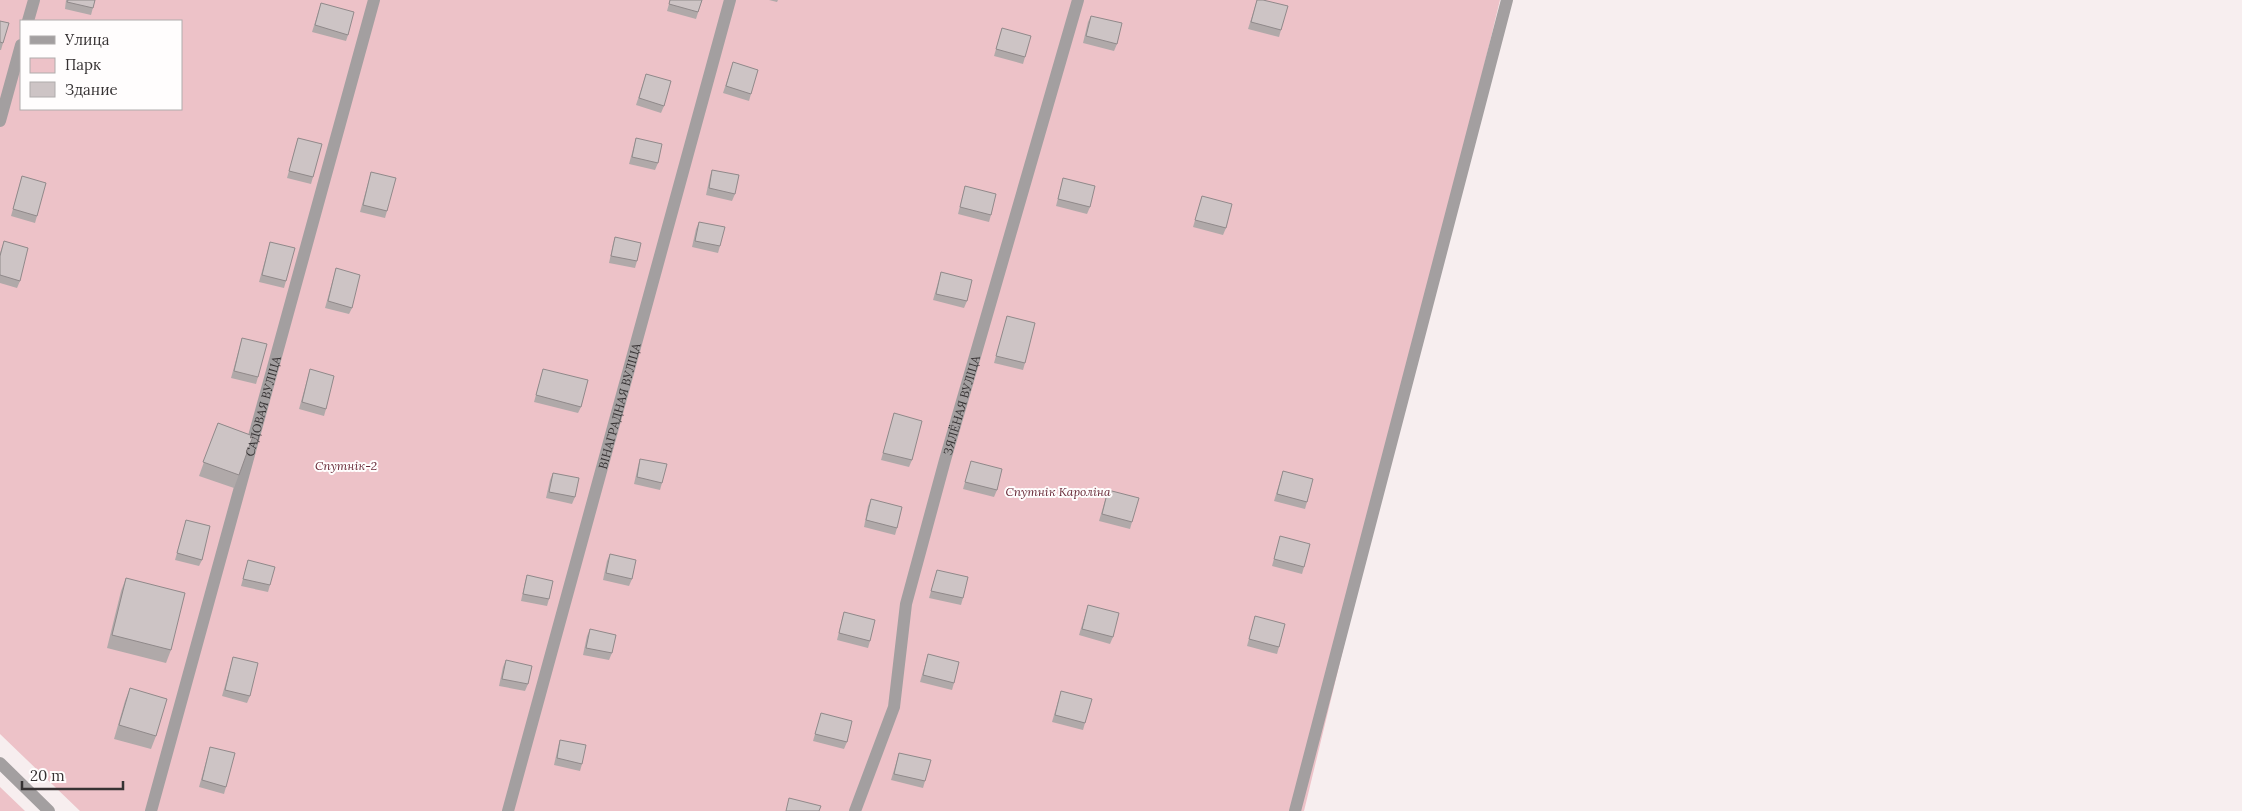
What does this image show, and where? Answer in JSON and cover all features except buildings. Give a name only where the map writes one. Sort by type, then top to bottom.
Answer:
[{"type":"street","points":[[28,20],[34,0]]},
{"type":"street","name":"САДОВАЯ ВУЛІЦА","points":[[151,811],[374,0]]},
{"type":"street","name":"ВІНАГРАДНАЯ ВУЛІЦА","points":[[508,811],[730,0]]},
{"type":"street","name":"ЗЯЛЁНАЯ ВУЛІЦА","points":[[855,811],[894,707],[906,604],[945,460],[1078,0]]},
{"type":"street","points":[[1295,811],[1506,0]]},
{"type":"street","points":[[0,121],[20,49]]},
{"type":"street","points":[[0,763],[49,811]]},
{"type":"green space","points":[[0,0],[1500,0],[1304,811],[80,811],[0,734]]},
{"type":"green space","points":[[0,787],[25,811],[0,811]]},
{"type":"park label","name":"Спутнік-2","points":[[346,465]]},
{"type":"park label","name":"Спутнік Кароліна","points":[[1058,491]]}]
